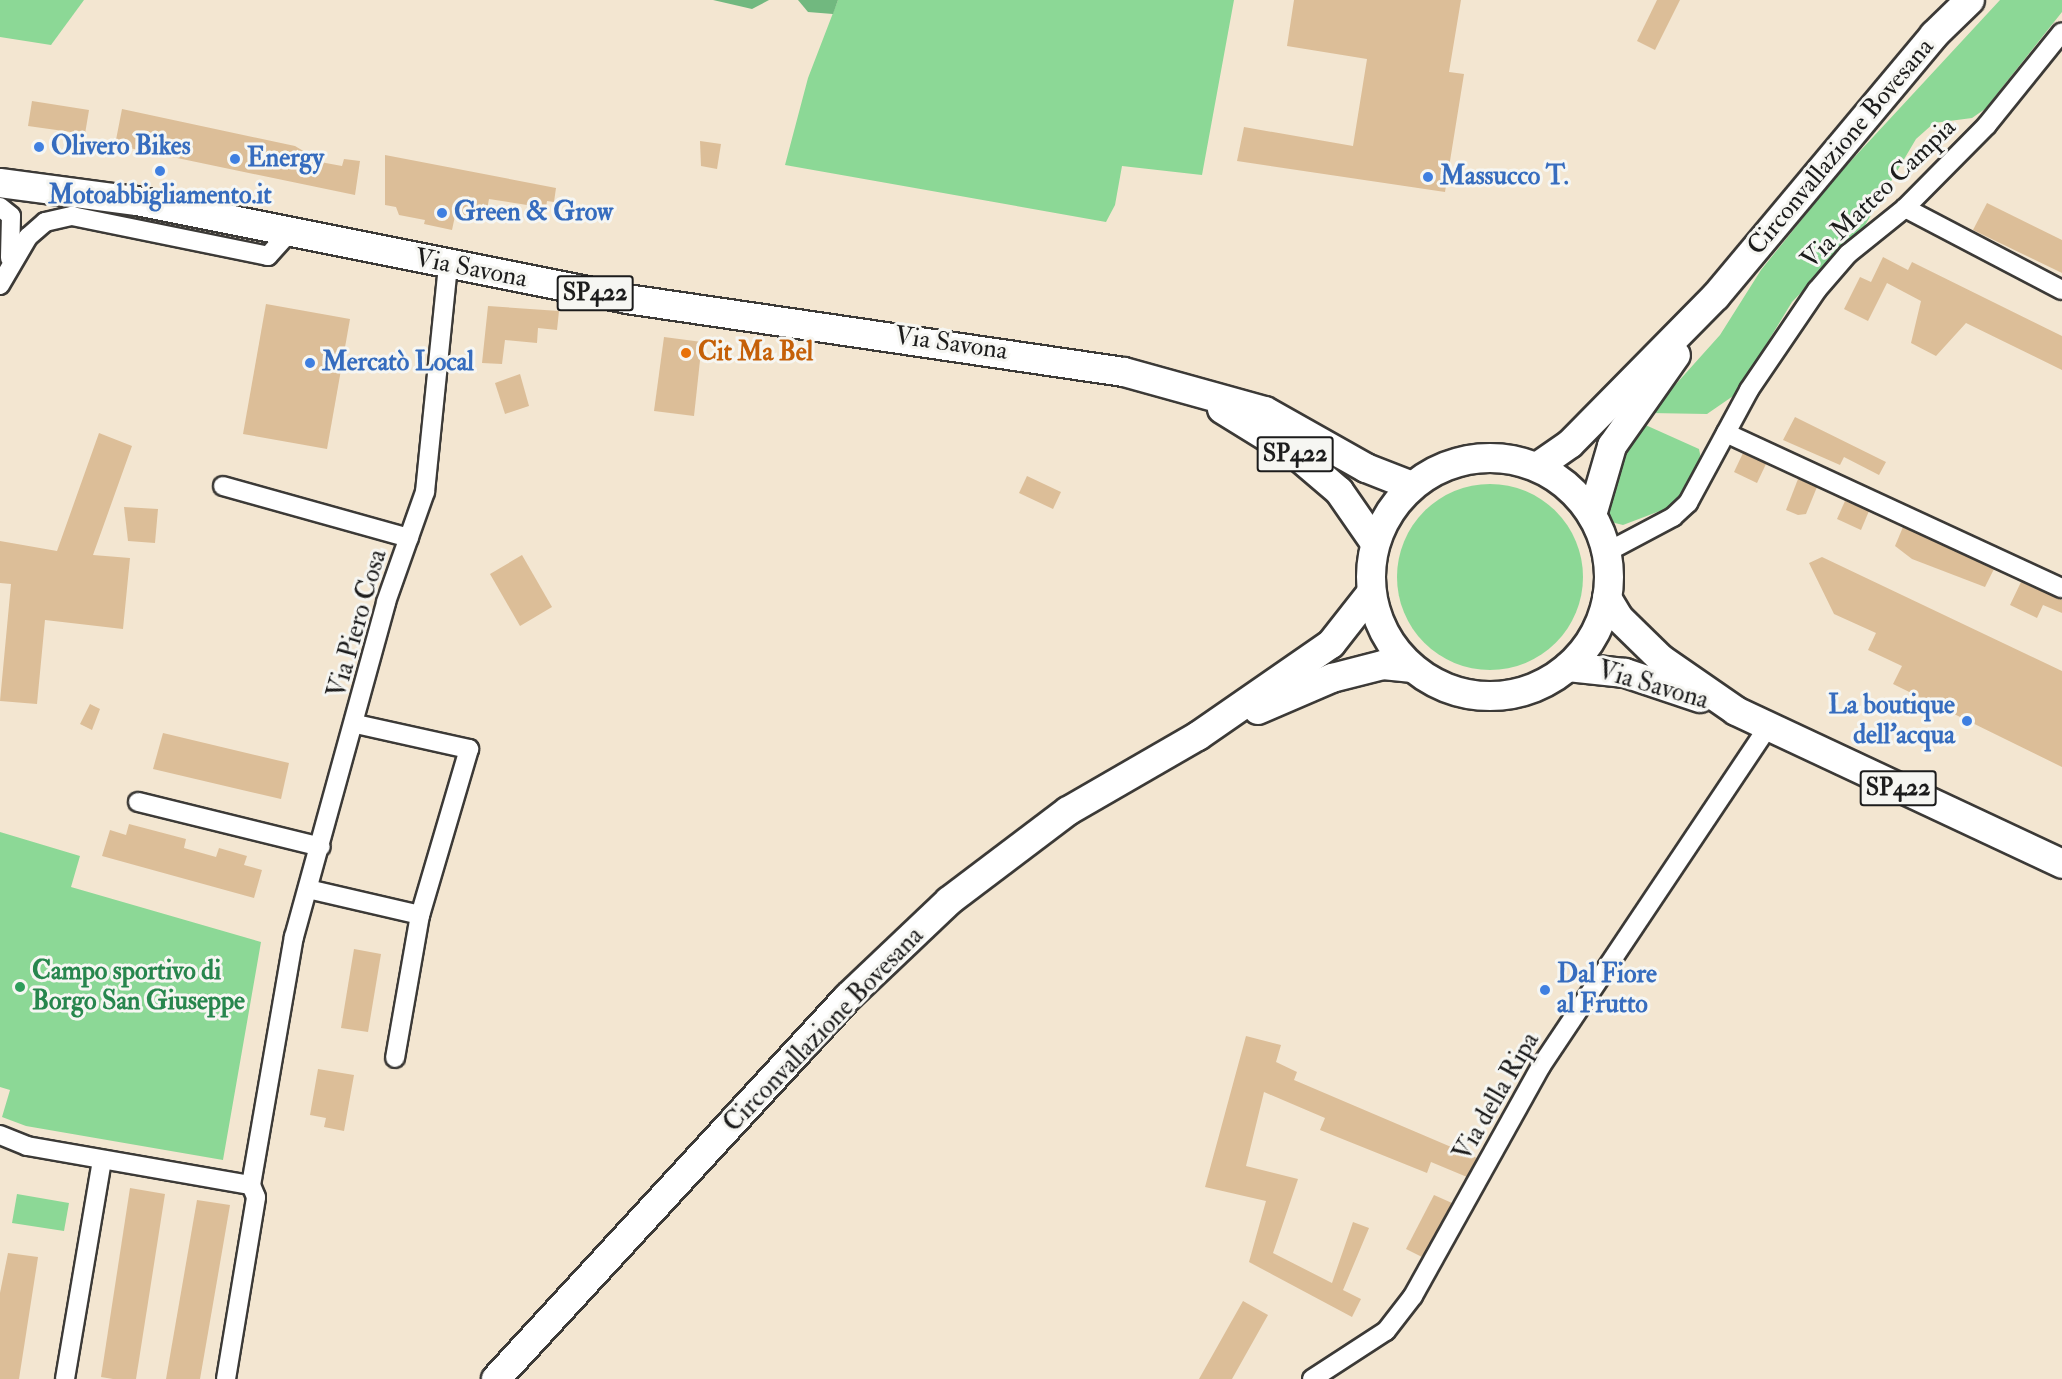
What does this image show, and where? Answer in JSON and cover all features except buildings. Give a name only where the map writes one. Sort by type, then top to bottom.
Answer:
[{"type":"main road","name":"Circonvallazione Bovesana","points":[[1538,467],[1570,444],[1646,380],[1934,35],[1970,0]]},
{"type":"main road","name":"Via Savona","points":[[0,183],[137,201],[627,299],[1070,361],[1192,390],[1265,411],[1366,468],[1412,486]]},
{"type":"main road","name":"Circonvallazione Bovesana","points":[[1592,515],[1612,446],[1646,380]]},
{"type":"main road","name":"Via Savona","points":[[1192,390],[1298,456],[1339,491],[1375,543]]},
{"type":"main road","points":[[1506,458],[1538,467],[1569,487],[1592,515],[1607,552],[1607,598],[1586,647],[1568,667],[1529,689],[1499,696],[1468,694],[1413,668],[1379,622],[1371,593],[1375,543],[1396,502],[1412,486],[1440,468],[1472,459],[1506,458]]},
{"type":"main road","name":"Circonvallazione Bovesana","points":[[496,1379],[848,997],[949,901],[1068,811],[1198,736],[1332,644],[1371,593]]},
{"type":"main road","name":"Via Savona","points":[[1607,598],[1619,618],[1661,658],[1736,711],[1767,728],[2062,864]]},
{"type":"main road","name":"Circonvallazione Bovesana","points":[[1198,736],[1332,678],[1383,665],[1413,668]]},
{"type":"main road","name":"Via Savona","points":[[1568,667],[1625,673],[1736,711]]},
{"type":"street","name":"Via Matteo Campia","points":[[1607,552],[1673,517],[1688,503],[1749,390],[1793,321],[1848,254],[1905,208],[1988,125],[2060,38]]},
{"type":"street","points":[[0,207],[12,216],[14,235],[4,277]]},
{"type":"street","points":[[1905,208],[2062,290]]},
{"type":"street","points":[[4,277],[45,222],[72,216],[268,256],[289,233]]},
{"type":"street","name":"Via Piero Cosa","points":[[226,1379],[256,1197],[251,1185],[257,1161],[294,937],[356,723],[386,602],[409,538],[433,444],[448,265]]},
{"type":"street","points":[[1726,433],[2062,588]]},
{"type":"street","name":"Via Piero Cosa","points":[[223,486],[409,538]]},
{"type":"street","name":"Via Piero Cosa","points":[[356,723],[469,749],[420,915],[395,1058]]},
{"type":"street","name":"Via della Ripa","points":[[1312,1379],[1386,1331],[1413,1296],[1541,1066],[1767,728]]},
{"type":"street","points":[[138,802],[321,847]]},
{"type":"street","points":[[308,889],[420,915]]},
{"type":"street","points":[[0,1135],[102,1160],[251,1185]]},
{"type":"street","points":[[65,1379],[102,1160]]},
{"type":"green space","points":[[0,0],[84,0],[51,45],[0,37]]},
{"type":"green space","points":[[713,0],[769,0],[752,9]]},
{"type":"green space","points":[[798,0],[838,0],[833,14],[808,12]]},
{"type":"green space","points":[[838,0],[1234,0],[1202,175],[1122,166],[1115,205],[1106,222],[785,165],[808,78]]},
{"type":"green space","points":[[2000,0],[2062,0],[2062,12],[1985,109],[1972,118],[1934,123],[1916,139],[1864,227],[1792,302],[1736,394],[1707,414],[1650,413],[1720,335],[1761,270],[1836,177]]},
{"type":"green space","points":[[1641,423],[1699,449],[1701,459],[1673,506],[1623,525],[1611,522],[1607,502],[1619,457]]},
{"type":"green space","points":[[1490,484],[1525,491],[1556,511],[1576,542],[1583,577],[1576,612],[1556,643],[1525,663],[1490,670],[1455,663],[1424,643],[1404,612],[1397,577],[1404,542],[1424,511],[1455,491]]},
{"type":"green space","points":[[0,832],[80,856],[71,887],[261,942],[223,1160],[26,1126],[2,1117],[10,1090],[0,1087]]},
{"type":"green space","points":[[17,1194],[69,1203],[64,1231],[12,1223]]},
{"type":"place","name":"Olivero Bikes","points":[[39,147]]},
{"type":"place","name":"Energy","points":[[235,159]]},
{"type":"place","name":"Motoabbigliamento.it","points":[[160,171]]},
{"type":"place","name":"Massucco T.","points":[[1428,177]]},
{"type":"place","name":"Green & Grow","points":[[442,213]]},
{"type":"place","name":"Cit Ma Bel","points":[[686,353]]},
{"type":"place","name":"Mercatò Local","points":[[310,363]]},
{"type":"place","name":"La boutique dell'acqua","points":[[1967,721]]},
{"type":"place","name":"Campo sportivo di Borgo San Giuseppe","points":[[20,987]]},
{"type":"place","name":"Dal Fiore al Frutto","points":[[1545,990]]}]
